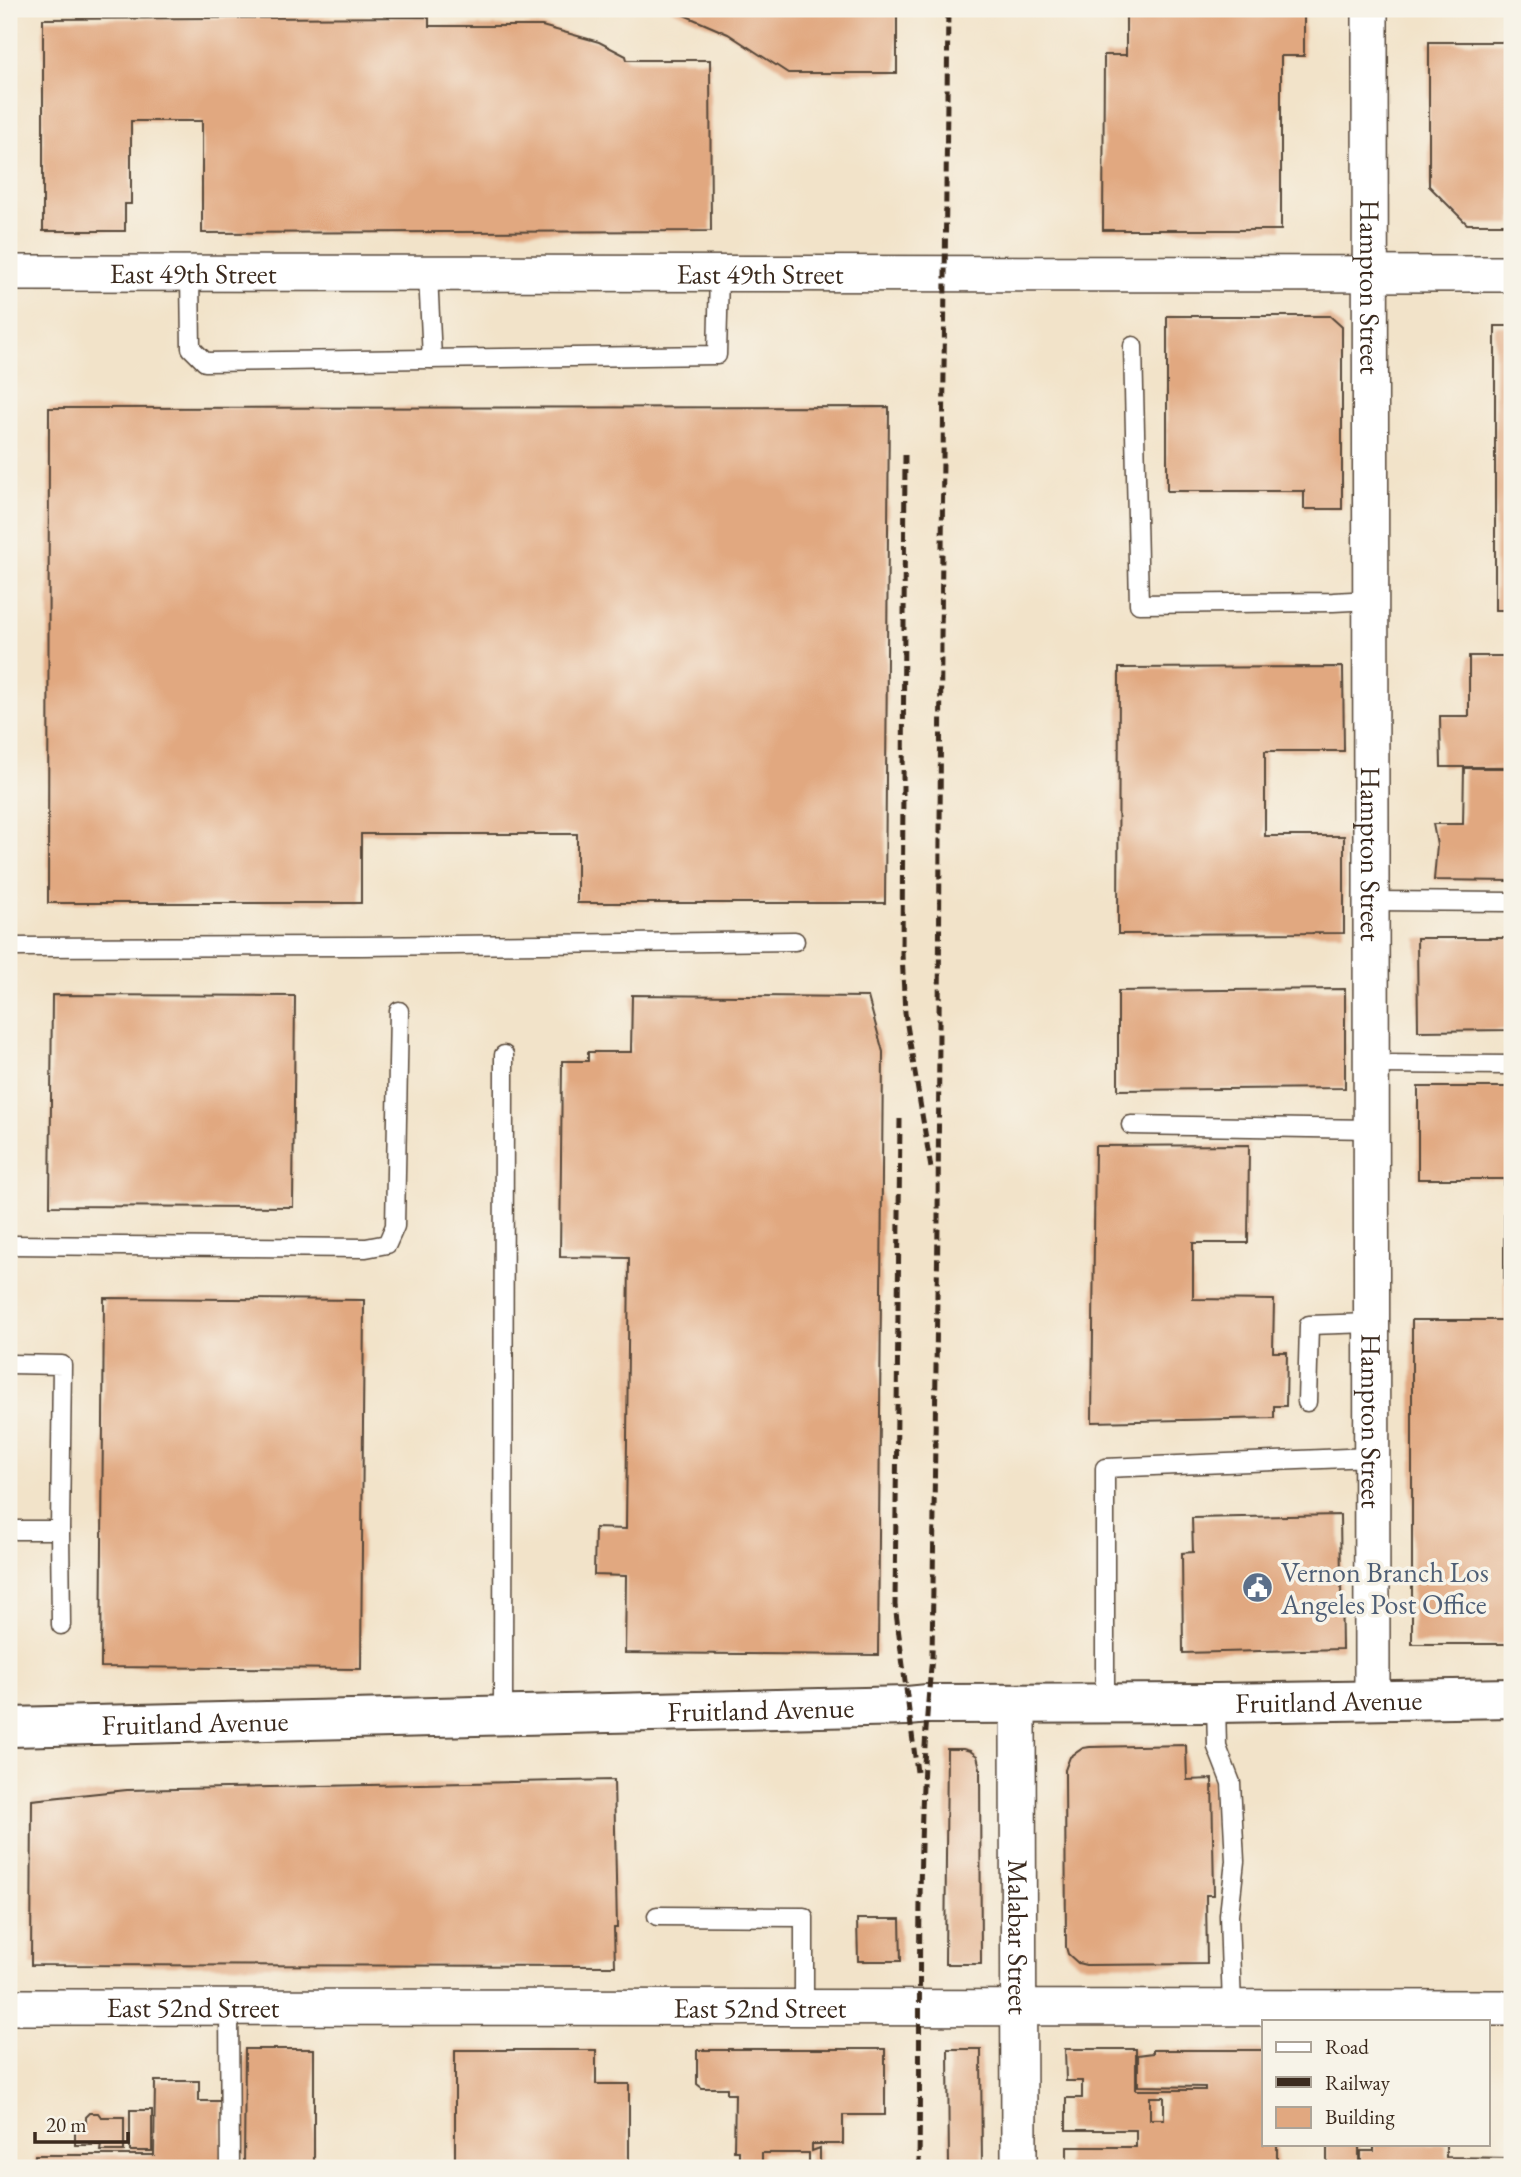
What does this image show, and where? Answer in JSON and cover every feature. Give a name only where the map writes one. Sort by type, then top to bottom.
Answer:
[{"type":"street","name":"Hampton Street","points":[[1370,9],[1372,1700]]},
{"type":"street","name":"East 49th Street","points":[[9,273],[1512,274]]},
{"type":"street","name":"Fruitland Avenue","points":[[9,1727],[928,1704],[1512,1698]]},
{"type":"street","name":"Malabar Street","points":[[1018,1704],[1019,2168]]},
{"type":"street","name":"East 52nd Street","points":[[9,2007],[1512,2008]]},
{"type":"lane","points":[[190,274],[191,348],[205,362],[718,355],[719,274]]},
{"type":"lane","points":[[428,274],[432,359]]},
{"type":"lane","points":[[1133,346],[1139,604],[1371,600]]},
{"type":"lane","points":[[1371,901],[1512,902]]},
{"type":"lane","points":[[9,947],[795,941]]},
{"type":"lane","points":[[9,1245],[366,1248],[387,1244],[395,1226],[399,1011]]},
{"type":"lane","points":[[503,1716],[504,1055]]},
{"type":"lane","points":[[1371,1064],[1512,1065]]},
{"type":"lane","points":[[1130,1125],[1371,1129]]},
{"type":"lane","points":[[1307,1402],[1309,1325],[1371,1323]]},
{"type":"lane","points":[[9,1364],[62,1365],[61,1625]]},
{"type":"lane","points":[[1105,1703],[1105,1468],[1371,1457]]},
{"type":"lane","points":[[9,1530],[60,1530]]},
{"type":"lane","points":[[1216,1703],[1217,1747],[1231,1783],[1235,1861],[1229,1915],[1232,2008]]},
{"type":"lane","points":[[657,1916],[804,1917],[804,2008]]},
{"type":"lane","points":[[229,2007],[230,2168]]},
{"type":"building","points":[[670,9],[897,9],[897,73],[788,73],[728,34]]},
{"type":"building","points":[[1126,9],[1304,9],[1304,56],[1281,56],[1281,230],[1103,230],[1104,55],[1126,55]]},
{"type":"building","points":[[429,17],[429,26],[542,26],[599,42],[626,56],[627,60],[710,60],[711,231],[202,233],[202,121],[131,121],[131,204],[125,204],[125,231],[43,231],[43,19]]},
{"type":"building","points":[[1429,42],[1512,42],[1512,224],[1467,224],[1429,186]]},
{"type":"building","points":[[1167,316],[1330,316],[1342,327],[1342,509],[1304,509],[1304,491],[1167,491]]},
{"type":"building","points":[[1495,326],[1512,326],[1512,610],[1495,610]]},
{"type":"building","points":[[889,407],[885,903],[577,903],[577,834],[361,834],[361,903],[48,903],[49,408]]},
{"type":"building","points":[[1469,656],[1512,656],[1512,767],[1441,767],[1440,716],[1469,716]]},
{"type":"building","points":[[1343,667],[1344,751],[1265,751],[1265,836],[1344,836],[1344,933],[1118,934],[1119,668]]},
{"type":"building","points":[[1464,768],[1512,768],[1512,881],[1434,880],[1437,845],[1433,824],[1463,824]]},
{"type":"building","points":[[1417,938],[1512,938],[1512,1030],[1418,1031]]},
{"type":"building","points":[[1345,989],[1345,1088],[1118,1090],[1118,991]]},
{"type":"building","points":[[52,995],[295,996],[293,1207],[50,1206]]},
{"type":"building","points":[[632,995],[868,997],[883,1052],[878,1655],[625,1653],[626,1576],[594,1575],[595,1528],[626,1529],[629,1258],[560,1257],[562,1061],[588,1061],[588,1052],[631,1052]]},
{"type":"building","points":[[1418,1087],[1512,1087],[1512,1644],[1412,1644],[1412,1320],[1504,1320],[1504,1179],[1418,1179]]},
{"type":"building","points":[[1249,1145],[1248,1243],[1193,1243],[1193,1299],[1274,1300],[1273,1352],[1287,1352],[1286,1406],[1274,1406],[1274,1418],[1092,1422],[1095,1146]]},
{"type":"building","points":[[104,1298],[364,1300],[361,1669],[101,1667]]},
{"type":"building","points":[[1340,1515],[1342,1649],[1183,1653],[1182,1553],[1193,1552],[1192,1518]]},
{"type":"building","points":[[1186,1745],[1187,1780],[1212,1779],[1214,1895],[1206,1895],[1207,1964],[1078,1963],[1068,1954],[1066,1947],[1065,1770],[1070,1757],[1083,1748],[1090,1747]]},
{"type":"building","points":[[947,1749],[970,1751],[977,1756],[980,1768],[981,1964],[945,1964]]},
{"type":"building","points":[[614,1780],[617,1928],[614,1928],[615,1966],[31,1965],[32,1800],[127,1790]]},
{"type":"building","points":[[857,1919],[900,1919],[901,1961],[858,1961]]},
{"type":"building","points":[[245,2049],[314,2049],[314,2168],[244,2168]]},
{"type":"building","points":[[885,2049],[885,2115],[843,2115],[843,2144],[812,2144],[812,2151],[820,2148],[820,2168],[809,2168],[809,2153],[762,2153],[762,2168],[739,2167],[739,2151],[734,2151],[735,2094],[727,2094],[727,2088],[702,2088],[697,2084],[697,2050]]},
{"type":"building","points":[[948,2049],[981,2049],[982,2168],[949,2168]]},
{"type":"building","points":[[1065,2049],[1136,2049],[1136,2090],[1205,2090],[1205,2087],[1138,2086],[1138,2055],[1153,2053],[1153,2050],[1262,2050],[1262,2146],[1277,2146],[1277,2168],[1067,2168],[1067,2147],[1136,2147],[1136,2130],[1066,2130],[1066,2098],[1082,2098],[1082,2081],[1066,2081]],"holes":[[[1150,2097],[1164,2097],[1164,2119],[1150,2119]]]},
{"type":"building","points":[[455,2050],[596,2050],[596,2084],[629,2084],[629,2168],[455,2168]]},
{"type":"building","points":[[155,2081],[199,2081],[199,2101],[222,2101],[222,2168],[34,2168],[35,2155],[154,2155]]},
{"type":"building","points":[[130,2110],[152,2110],[152,2151],[130,2151]]},
{"type":"building","points":[[90,2113],[98,2113],[101,2117],[124,2117],[124,2151],[100,2151],[101,2145],[75,2145],[75,2123],[86,2123],[86,2117]]},
{"type":"building","points":[[1327,2146],[1359,2146],[1359,2168],[1327,2168]]},
{"type":"building","points":[[1374,2146],[1446,2146],[1446,2157],[1512,2158],[1512,2168],[1361,2168],[1361,2151],[1374,2151]]},
{"type":"railway","points":[[919,2168],[921,1848],[932,1657],[938,1224],[948,9]]},
{"type":"railway","points":[[905,455],[902,954],[905,1013],[931,1168]]},
{"type":"railway","points":[[900,1119],[895,1605],[917,1772]]},
{"type":"place","name":"Vernon Branch Los Angeles Post Office","points":[[1258,1588]]}]
